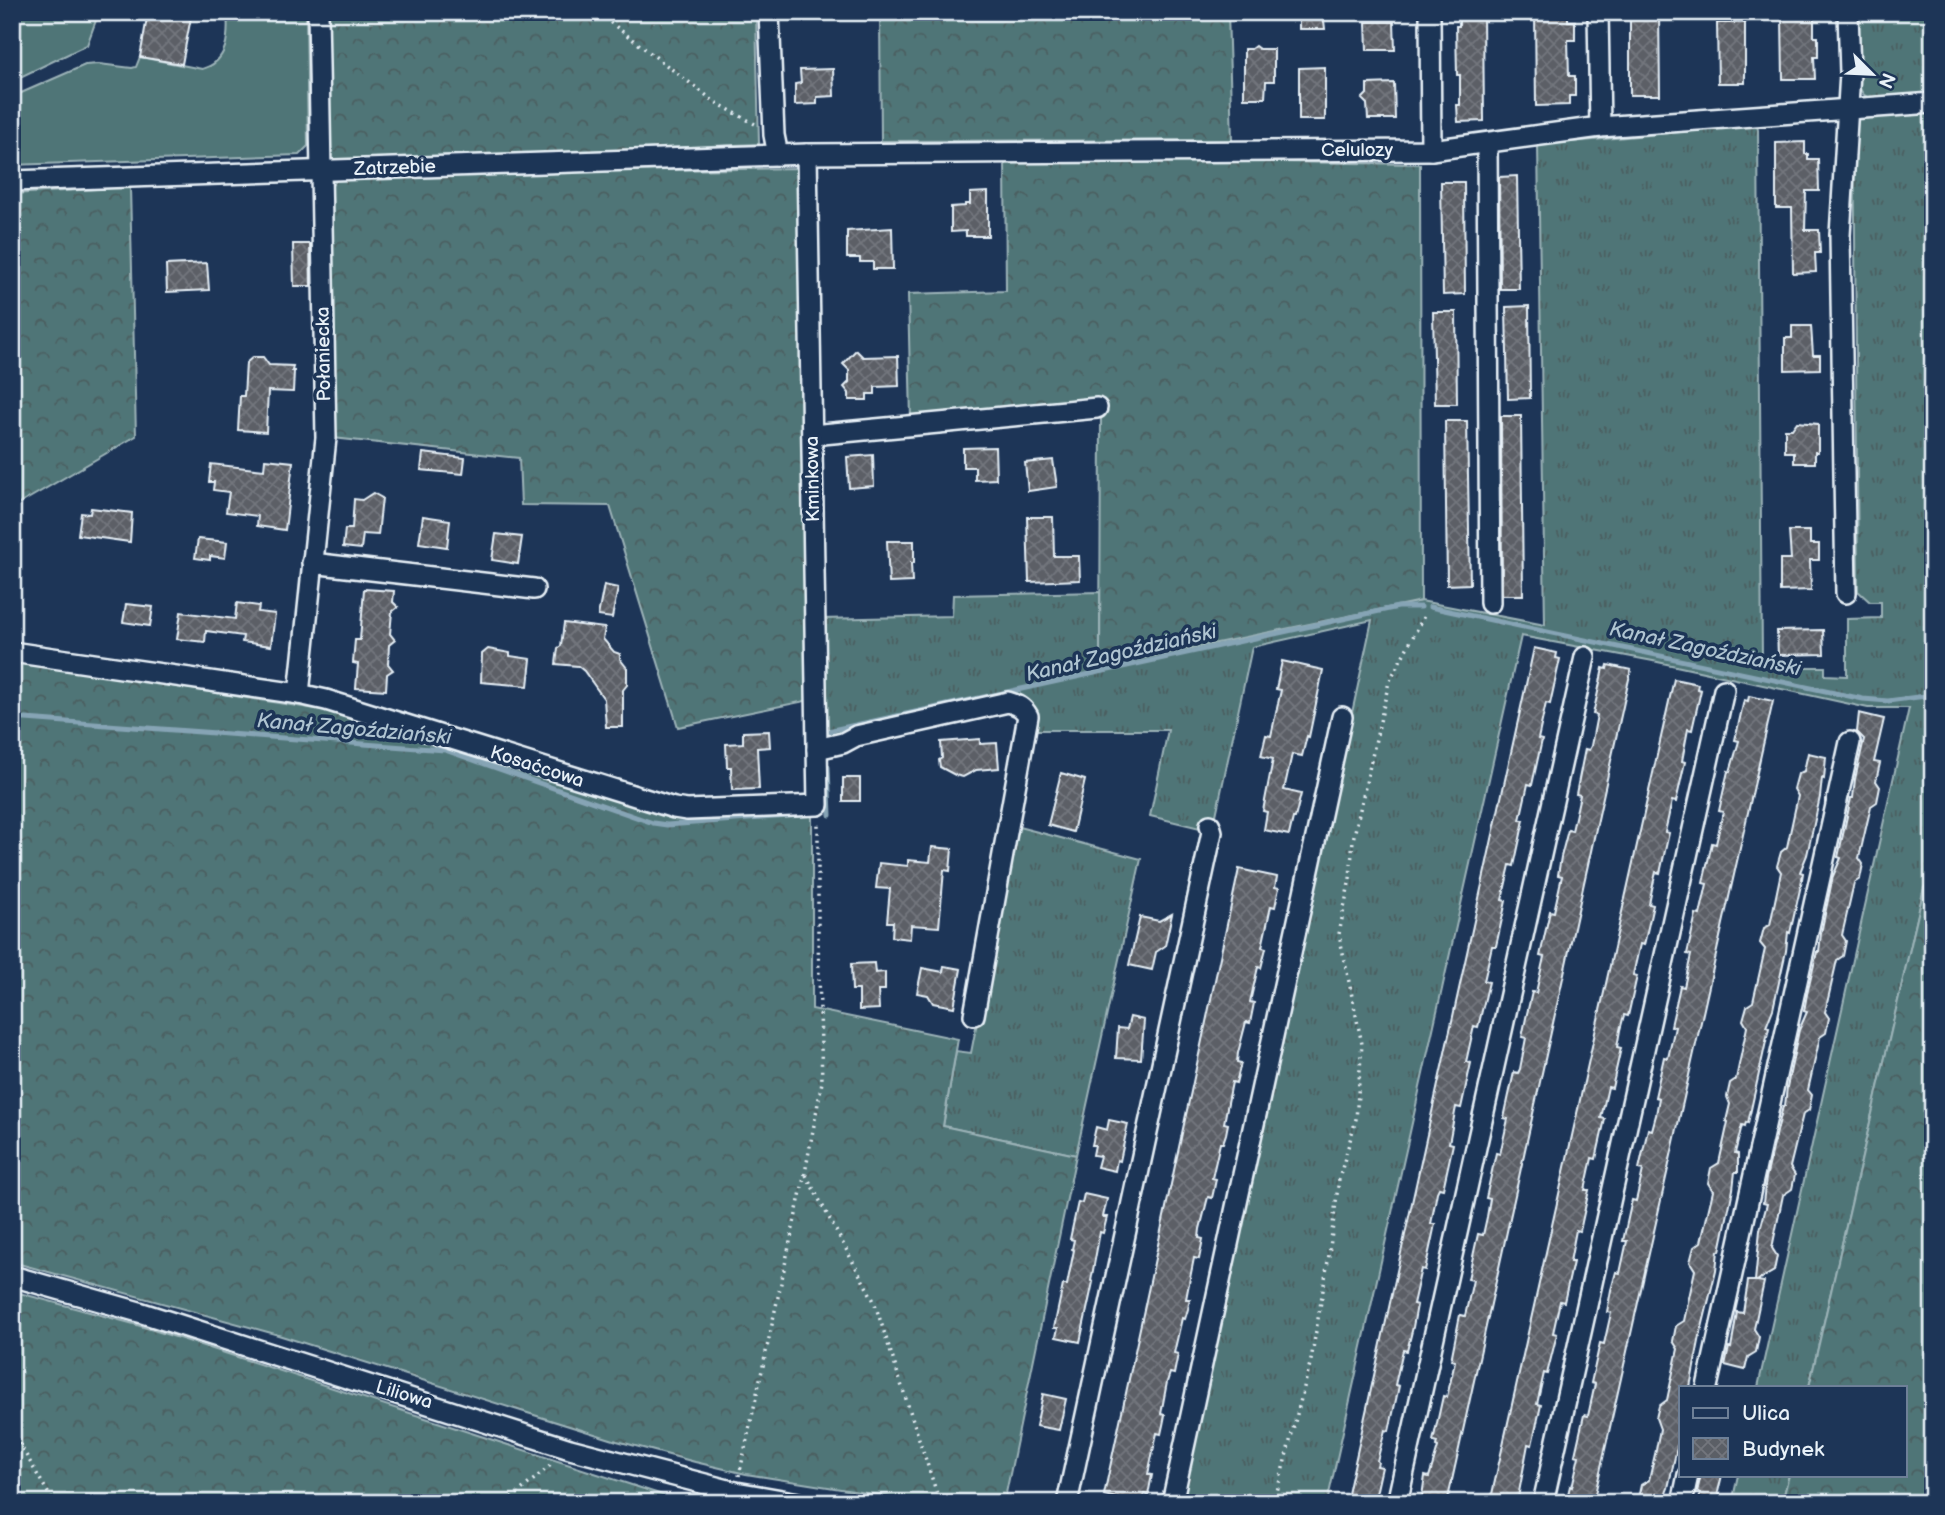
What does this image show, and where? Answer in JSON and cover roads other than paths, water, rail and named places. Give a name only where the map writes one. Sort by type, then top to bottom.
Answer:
[{"type":"street","name":"Połaniecka","points":[[299,694],[326,438],[318,12]]},
{"type":"street","points":[[769,12],[774,135],[778,155]]},
{"type":"street","points":[[1430,12],[1431,150]]},
{"type":"street","points":[[1598,12],[1600,127]]},
{"type":"street","points":[[1846,593],[1840,235],[1850,73],[1848,12]]},
{"type":"street","name":"Celulozy","points":[[778,155],[1431,150],[1600,127],[1933,103]]},
{"type":"street","points":[[1487,143],[1490,603]]},
{"type":"street","name":"Kminkowa","points":[[807,154],[818,805]]},
{"type":"street","name":"Zatrzebie","points":[[12,181],[778,155]]},
{"type":"street","points":[[812,435],[1097,408]]},
{"type":"street","points":[[312,563],[534,589]]},
{"type":"street","name":"Kosaćcowa","points":[[12,652],[326,700],[674,808],[687,810],[818,805]]},
{"type":"street","points":[[1397,1503],[1585,657]]},
{"type":"street","points":[[1543,1503],[1724,690]]},
{"type":"street","points":[[817,749],[843,743],[856,736],[1007,702],[1023,708],[1028,716],[974,1015]]},
{"type":"street","points":[[1172,1503],[1342,717]]},
{"type":"street","points":[[1707,1386],[1850,742]]},
{"type":"street","points":[[1067,1503],[1212,832],[1210,825]]},
{"type":"street","name":"Liliowa","points":[[12,1276],[456,1411],[570,1449],[736,1492],[799,1503]]},
{"type":"street","points":[[1682,1503],[1688,1476]]},
{"type":"waterway","name":"Kanał Zagoździański","points":[[828,734],[828,731],[1398,607],[1421,607]]},
{"type":"waterway","name":"Kanał Zagoździański","points":[[1430,607],[1863,699],[1888,701],[1933,695]]},
{"type":"waterway","name":"Kanał Zagoździański","points":[[12,718],[445,750],[653,823],[667,825],[803,815]]},
{"type":"waterway","name":"Kanał Zagoździański","points":[[828,767],[830,815]]}]
